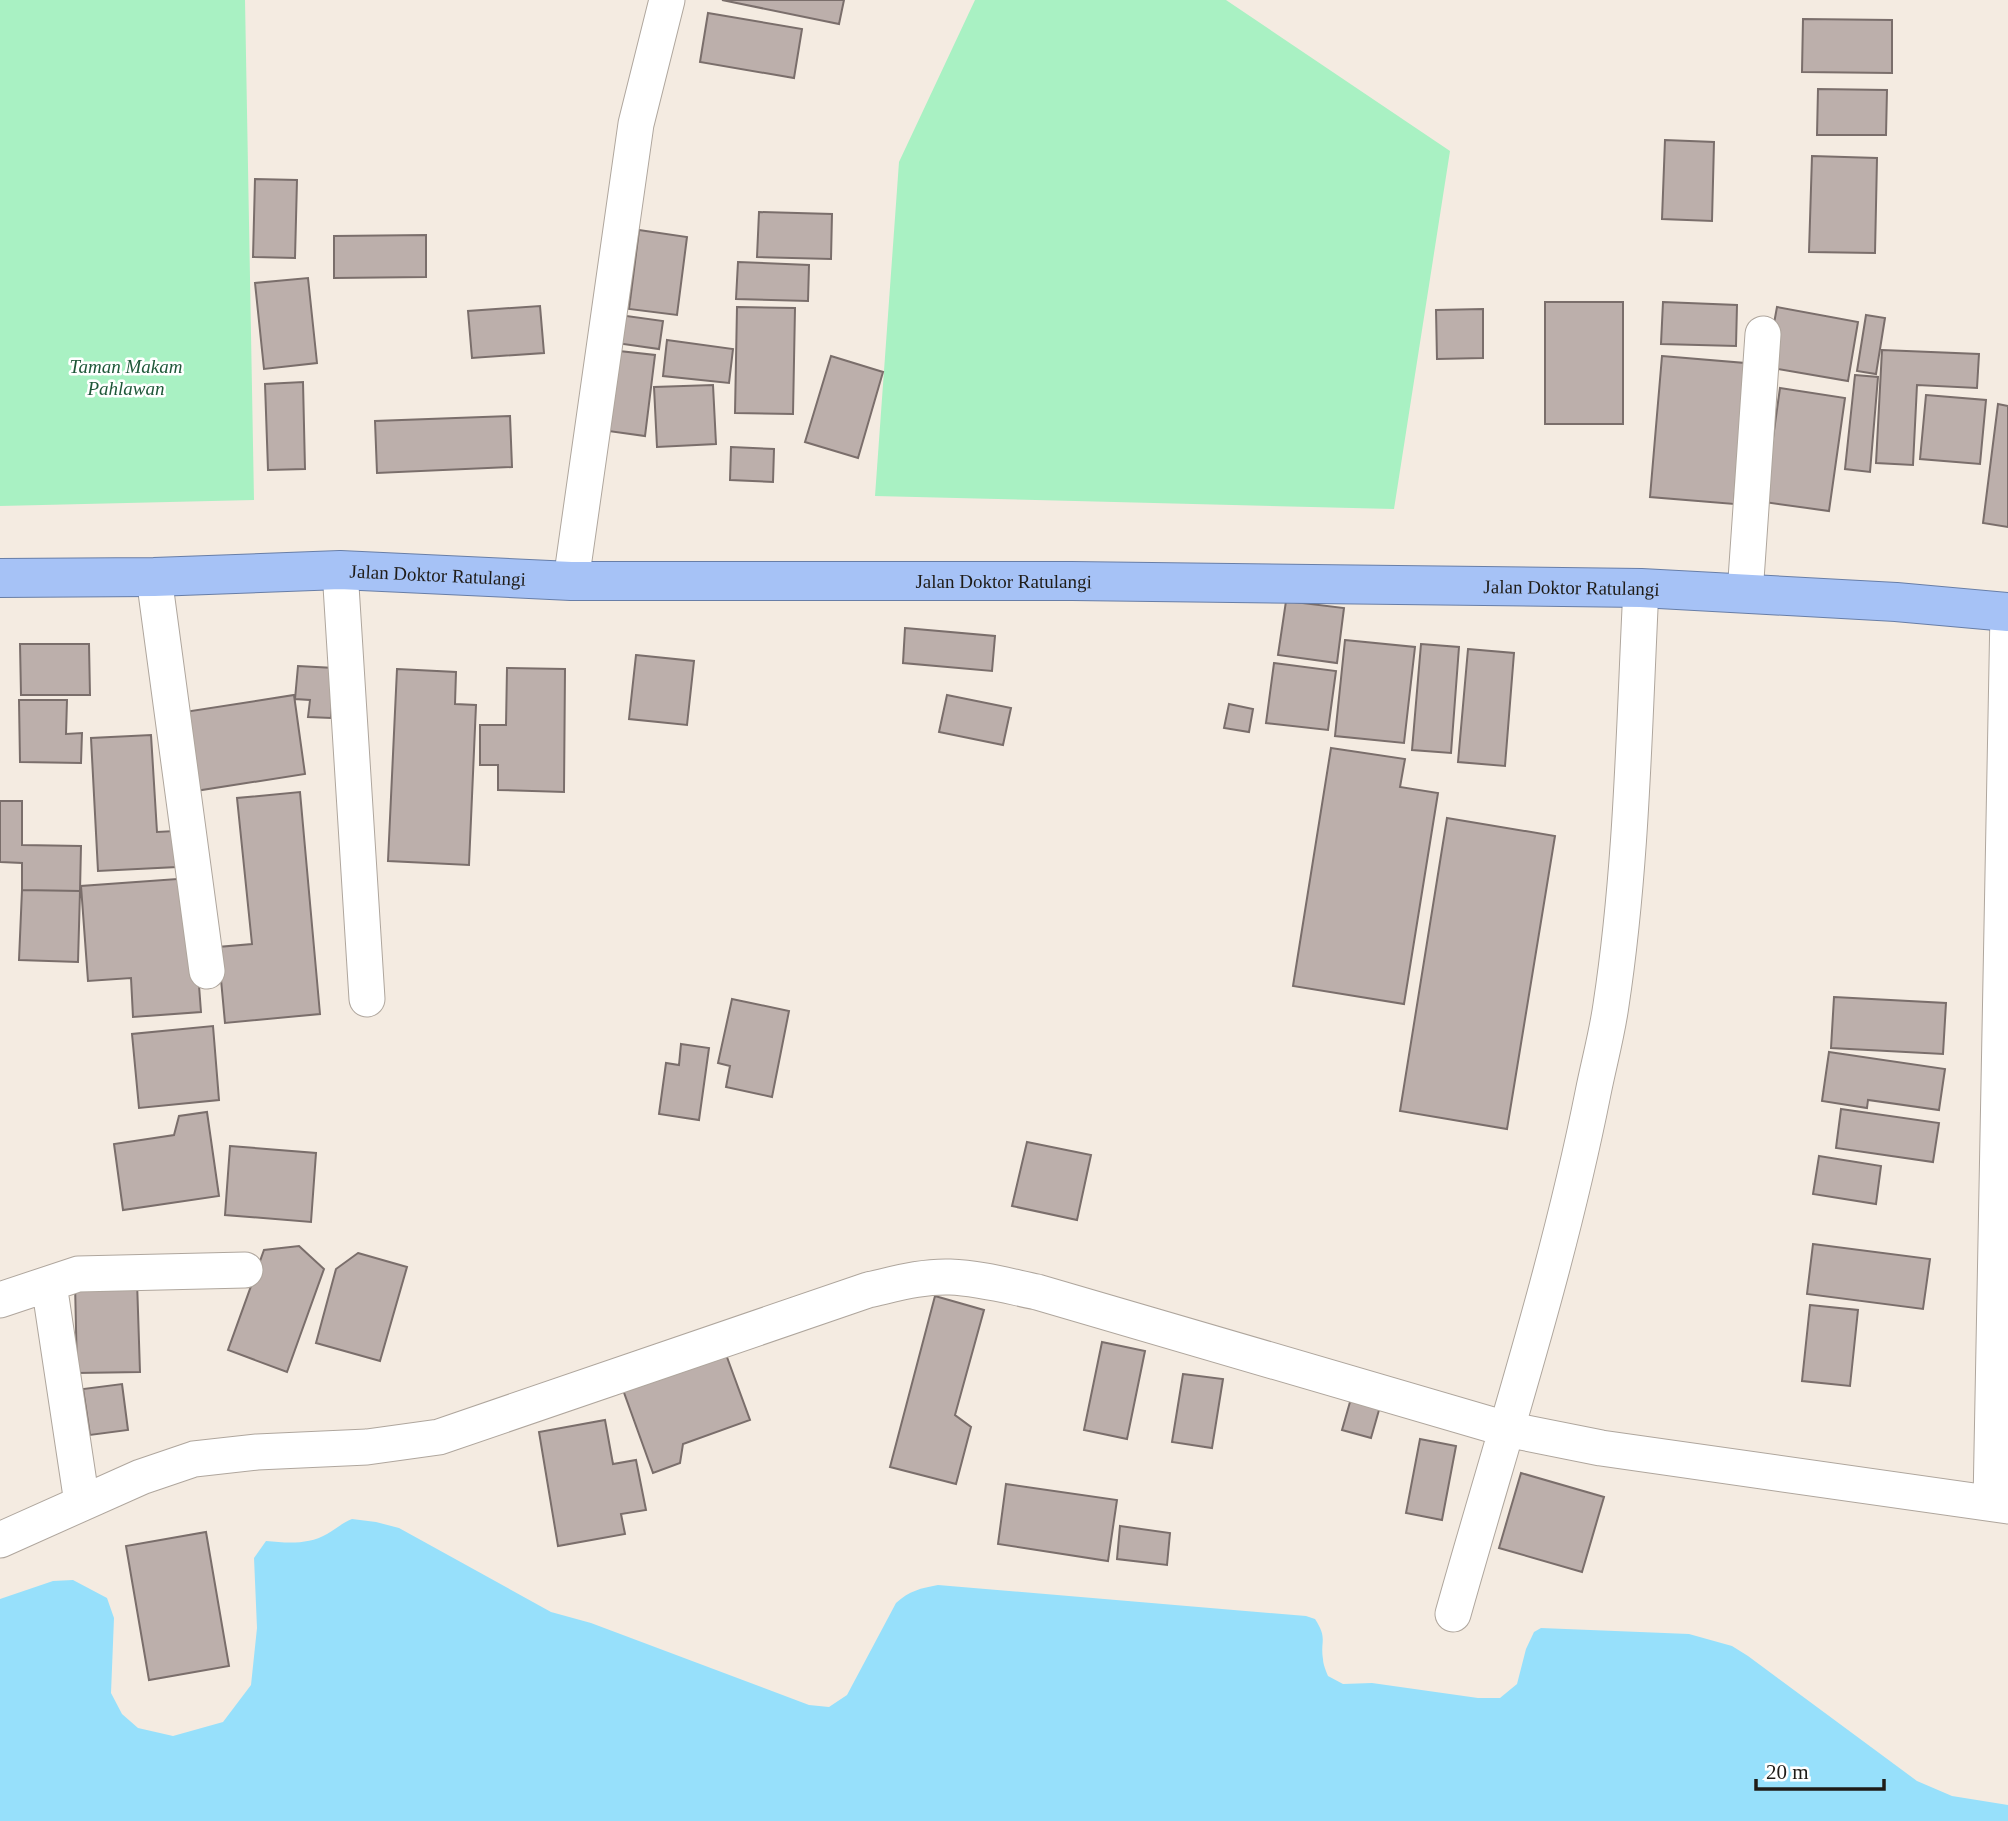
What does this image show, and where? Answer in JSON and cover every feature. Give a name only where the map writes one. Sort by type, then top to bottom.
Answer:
[{"type":"highway","name":"Jalan Doktor Ratulangi","points":[[0,578],[154,577],[340,570],[572,581],[1072,581],[1640,588],[1896,601],[2008,612]]},
{"type":"street","points":[[572,581],[636,124],[667,0]]},
{"type":"street","points":[[1745,594],[1763,334]]},
{"type":"street","points":[[340,570],[367,999]]},
{"type":"street","points":[[154,577],[207,971]]},
{"type":"street","points":[[1453,1614],[1551,1278],[1585,1136],[1611,1005],[1630,816],[1640,588]]},
{"type":"street","points":[[0,1540],[141,1477],[194,1459],[257,1452],[367,1447],[439,1437],[868,1290],[909,1280],[948,1277],[991,1282],[1037,1292],[1506,1429],[1601,1448],[1999,1505],[2008,612]]},
{"type":"street","points":[[0,1300],[78,1275],[245,1270]]},
{"type":"street","points":[[49,1284],[82,1503]]},
{"type":"green space","name":"Taman Makam Pahlawan","points":[[0,0],[245,0],[254,500],[0,506]]},
{"type":"green space","points":[[975,0],[1226,0],[1450,151],[1394,509],[875,496],[899,162]]},
{"type":"water","points":[[352,1519],[399,1528],[551,1612],[591,1623],[809,1705],[829,1707],[847,1695],[896,1603],[916,1591],[938,1585],[1306,1616],[1315,1619],[1321,1631],[1323,1661],[1328,1676],[1343,1684],[1372,1683],[1478,1698],[1500,1698],[1517,1684],[1526,1649],[1534,1632],[1541,1628],[1689,1634],[1732,1646],[1748,1656],[1917,1781],[1952,1796],[2008,1805],[2008,1821],[0,1821],[0,1599],[53,1581],[73,1580],[107,1598],[114,1618],[111,1693],[122,1714],[138,1728],[173,1736],[223,1722],[251,1685],[257,1628],[254,1558],[266,1541],[305,1542],[327,1534]]},
{"type":"building","points":[[722,0],[844,0],[839,24]]},
{"type":"building","points":[[708,13],[802,29],[794,78],[700,62]]},
{"type":"building","points":[[1803,19],[1892,20],[1892,73],[1802,72]]},
{"type":"building","points":[[1818,89],[1887,90],[1886,135],[1817,135]]},
{"type":"building","points":[[1665,140],[1714,142],[1712,221],[1662,219]]},
{"type":"building","points":[[1812,156],[1877,158],[1875,253],[1809,252]]},
{"type":"building","points":[[255,179],[297,180],[295,258],[253,257]]},
{"type":"building","points":[[759,212],[832,214],[831,259],[757,257]]},
{"type":"building","points":[[639,230],[687,237],[677,315],[629,309]]},
{"type":"building","points":[[426,235],[426,277],[334,278],[334,236]]},
{"type":"building","points":[[738,262],[809,265],[808,301],[736,299]]},
{"type":"building","points":[[308,278],[317,363],[264,369],[255,283]]},
{"type":"building","points":[[1545,302],[1623,302],[1623,424],[1545,424]]},
{"type":"building","points":[[1663,302],[1737,305],[1736,346],[1661,344]]},
{"type":"building","points":[[540,306],[544,353],[472,358],[468,311]]},
{"type":"building","points":[[737,307],[795,308],[793,414],[735,413]]},
{"type":"building","points":[[1777,307],[1858,322],[1848,381],[1766,367]]},
{"type":"building","points":[[1483,309],[1483,358],[1437,359],[1436,310]]},
{"type":"building","points":[[612,314],[663,321],[659,349],[609,342]]},
{"type":"building","points":[[1866,315],[1885,318],[1876,374],[1857,371]]},
{"type":"building","points":[[667,340],[733,349],[729,383],[663,376]]},
{"type":"building","points":[[610,350],[655,355],[645,436],[601,430]]},
{"type":"building","points":[[1882,350],[1979,354],[1977,388],[1917,385],[1913,465],[1876,463]]},
{"type":"building","points":[[831,356],[883,372],[858,458],[805,442]]},
{"type":"building","points":[[1662,356],[1745,363],[1734,504],[1650,497]]},
{"type":"building","points":[[1855,375],[1878,377],[1870,472],[1845,469]]},
{"type":"building","points":[[303,382],[305,469],[268,470],[265,384]]},
{"type":"building","points":[[713,385],[716,444],[657,447],[654,387]]},
{"type":"building","points":[[1780,388],[1845,398],[1829,511],[1764,502]]},
{"type":"building","points":[[1926,395],[1986,400],[1980,464],[1920,459]]},
{"type":"building","points":[[1998,404],[2008,406],[2008,527],[1983,523]]},
{"type":"building","points":[[510,416],[512,467],[377,473],[375,421]]},
{"type":"building","points":[[731,447],[774,449],[773,482],[730,480]]},
{"type":"building","points":[[1286,601],[1344,608],[1337,663],[1278,655]]},
{"type":"building","points":[[905,628],[995,636],[992,671],[903,663]]},
{"type":"building","points":[[1345,640],[1415,647],[1404,743],[1335,736]]},
{"type":"building","points":[[20,644],[89,644],[90,695],[21,695]]},
{"type":"building","points":[[1421,644],[1459,647],[1451,753],[1412,750]]},
{"type":"building","points":[[1468,649],[1514,653],[1505,766],[1458,762]]},
{"type":"building","points":[[636,655],[694,661],[687,725],[629,719]]},
{"type":"building","points":[[1274,663],[1336,671],[1328,730],[1266,723]]},
{"type":"building","points":[[298,666],[334,668],[331,718],[308,717],[310,700],[295,699]]},
{"type":"building","points":[[507,668],[565,669],[564,792],[498,790],[498,765],[480,765],[480,725],[506,725]]},
{"type":"building","points":[[397,669],[456,672],[455,704],[476,705],[469,865],[388,861]]},
{"type":"building","points":[[294,695],[305,774],[189,792],[178,713]]},
{"type":"building","points":[[947,695],[1011,708],[1003,745],[939,732]]},
{"type":"building","points":[[19,700],[67,700],[66,734],[82,733],[81,763],[20,762]]},
{"type":"building","points":[[1229,704],[1253,709],[1249,732],[1224,728]]},
{"type":"building","points":[[151,735],[157,832],[175,831],[177,867],[98,871],[91,738]]},
{"type":"building","points":[[1331,748],[1405,759],[1400,787],[1438,793],[1404,1004],[1293,986]]},
{"type":"building","points":[[300,792],[320,1014],[225,1023],[218,947],[252,944],[237,798]]},
{"type":"building","points":[[0,801],[22,801],[22,845],[81,846],[80,891],[22,890],[22,863],[0,862]]},
{"type":"building","points":[[1447,818],[1555,836],[1507,1129],[1400,1111]]},
{"type":"building","points":[[191,878],[201,1012],[133,1017],[131,978],[88,981],[81,886]]},
{"type":"building","points":[[22,890],[80,891],[78,962],[19,960]]},
{"type":"building","points":[[1834,997],[1946,1003],[1943,1054],[1831,1048]]},
{"type":"building","points":[[732,999],[789,1011],[772,1097],[726,1087],[730,1066],[718,1063]]},
{"type":"building","points":[[213,1026],[219,1100],[139,1108],[132,1034]]},
{"type":"building","points":[[681,1044],[709,1048],[699,1120],[659,1114],[666,1063],[679,1065]]},
{"type":"building","points":[[1829,1052],[1945,1069],[1939,1110],[1868,1100],[1867,1108],[1822,1101]]},
{"type":"building","points":[[1841,1109],[1939,1123],[1933,1162],[1836,1148]]},
{"type":"building","points":[[207,1112],[219,1196],[123,1210],[114,1144],[174,1135],[179,1116]]},
{"type":"building","points":[[1027,1142],[1091,1155],[1077,1220],[1012,1206]]},
{"type":"building","points":[[230,1146],[316,1153],[311,1222],[225,1215]]},
{"type":"building","points":[[1819,1156],[1881,1166],[1876,1204],[1813,1194]]},
{"type":"building","points":[[1813,1244],[1930,1259],[1923,1309],[1807,1294]]},
{"type":"building","points":[[299,1246],[324,1269],[287,1372],[228,1350],[264,1250]]},
{"type":"building","points":[[358,1253],[407,1267],[380,1361],[316,1343],[336,1269]]},
{"type":"building","points":[[137,1281],[140,1372],[77,1373],[75,1283]]},
{"type":"building","points":[[935,1296],[984,1310],[955,1415],[971,1427],[956,1484],[890,1467]]},
{"type":"building","points":[[1810,1305],[1858,1310],[1850,1386],[1802,1381]]},
{"type":"building","points":[[1102,1342],[1145,1351],[1127,1439],[1084,1430]]},
{"type":"building","points":[[724,1349],[750,1420],[683,1444],[680,1463],[653,1473],[622,1387]]},
{"type":"building","points":[[1183,1374],[1223,1379],[1212,1448],[1172,1442]]},
{"type":"building","points":[[122,1384],[128,1430],[90,1435],[83,1389]]},
{"type":"building","points":[[1354,1388],[1383,1396],[1371,1438],[1342,1430]]},
{"type":"building","points":[[605,1420],[613,1464],[636,1460],[646,1510],[621,1514],[625,1534],[558,1546],[539,1432]]},
{"type":"building","points":[[1420,1439],[1456,1446],[1442,1520],[1406,1513]]},
{"type":"building","points":[[1521,1473],[1604,1497],[1582,1572],[1499,1548]]},
{"type":"building","points":[[1006,1484],[1117,1500],[1108,1561],[998,1544]]},
{"type":"building","points":[[1120,1526],[1170,1533],[1167,1565],[1117,1559]]},
{"type":"building","points":[[206,1532],[229,1666],[149,1680],[126,1546]]}]
